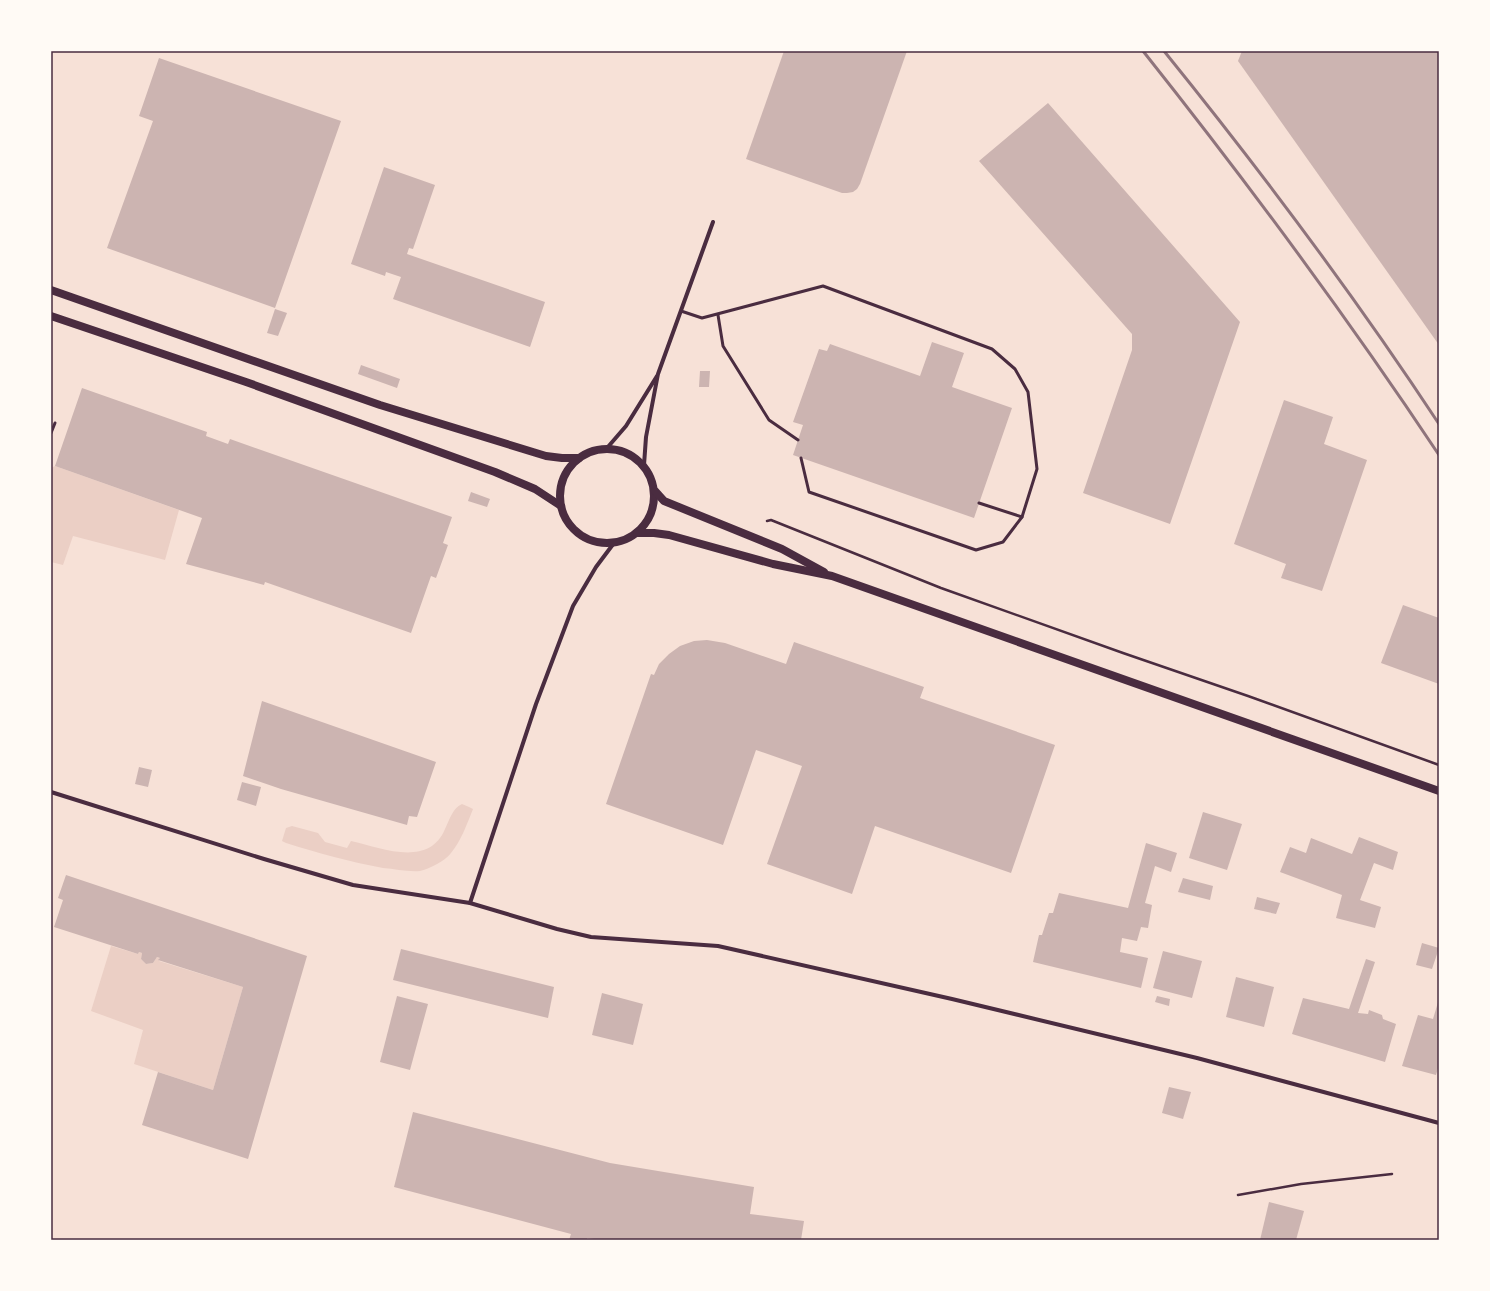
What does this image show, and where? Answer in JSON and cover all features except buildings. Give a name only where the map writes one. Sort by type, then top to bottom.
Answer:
[{"type":"main road","points":[[51,290],[380,405],[546,456],[579,458]]},
{"type":"main road","points":[[51,316],[246,382],[495,472],[535,489],[561,506]]},
{"type":"main road","points":[[607,448],[621,450],[634,456],[644,465],[649,473],[655,491],[654,503],[651,514],[645,525],[637,533],[626,540],[614,543],[599,543],[586,538],[574,530],[566,519],[561,506],[560,492],[563,479],[579,458],[592,451],[607,448]]},
{"type":"main road","points":[[655,491],[664,501],[782,549],[832,576]]},
{"type":"main road","points":[[637,533],[654,532],[670,535],[773,564],[832,576],[1439,791]]},
{"type":"street","points":[[644,465],[646,437],[658,374],[712,222]]},
{"type":"street","points":[[607,448],[626,426],[658,374]]},
{"type":"street","points":[[470,903],[536,704],[573,606],[596,567],[614,543]]},
{"type":"street","points":[[51,792],[264,860],[353,885],[470,903],[557,929],[591,937],[718,946],[945,997],[1197,1058],[1439,1123]]},
{"type":"lane","points":[[681,311],[702,318],[823,286],[992,349],[1015,369],[1028,392],[1037,469],[1022,517],[1003,542],[976,550],[809,492],[801,458]]},
{"type":"lane","points":[[718,314],[723,346],[769,420],[798,440]]},
{"type":"lane","points":[[51,433],[55,423]]},
{"type":"lane","points":[[979,503],[1022,517]]},
{"type":"path","points":[[739,531],[752,522],[771,520],[941,588],[1439,765]]},
{"type":"path","points":[[1238,1195],[1300,1184],[1392,1174]]},
{"type":"shaded area","points":[[55,466],[179,510],[165,560],[73,536],[63,565],[51,562],[51,468]]},
{"type":"shaded area","points":[[462,804],[473,809],[458,843],[451,853],[441,862],[420,871],[406,871],[358,863],[282,841],[286,828],[292,826],[318,833],[325,842],[347,848],[351,841],[390,851],[416,852],[428,848],[438,841],[454,811]]},
{"type":"shaded area","points":[[111,946],[138,954],[139,952],[142,953],[141,959],[146,964],[153,963],[157,957],[160,958],[159,961],[243,987],[213,1090],[134,1064],[143,1030],[91,1011]]},
{"type":"railway","points":[[1143,51],[1258,199],[1332,300],[1439,455]]},
{"type":"railway","points":[[1164,51],[1306,234],[1374,328],[1439,424]]}]
